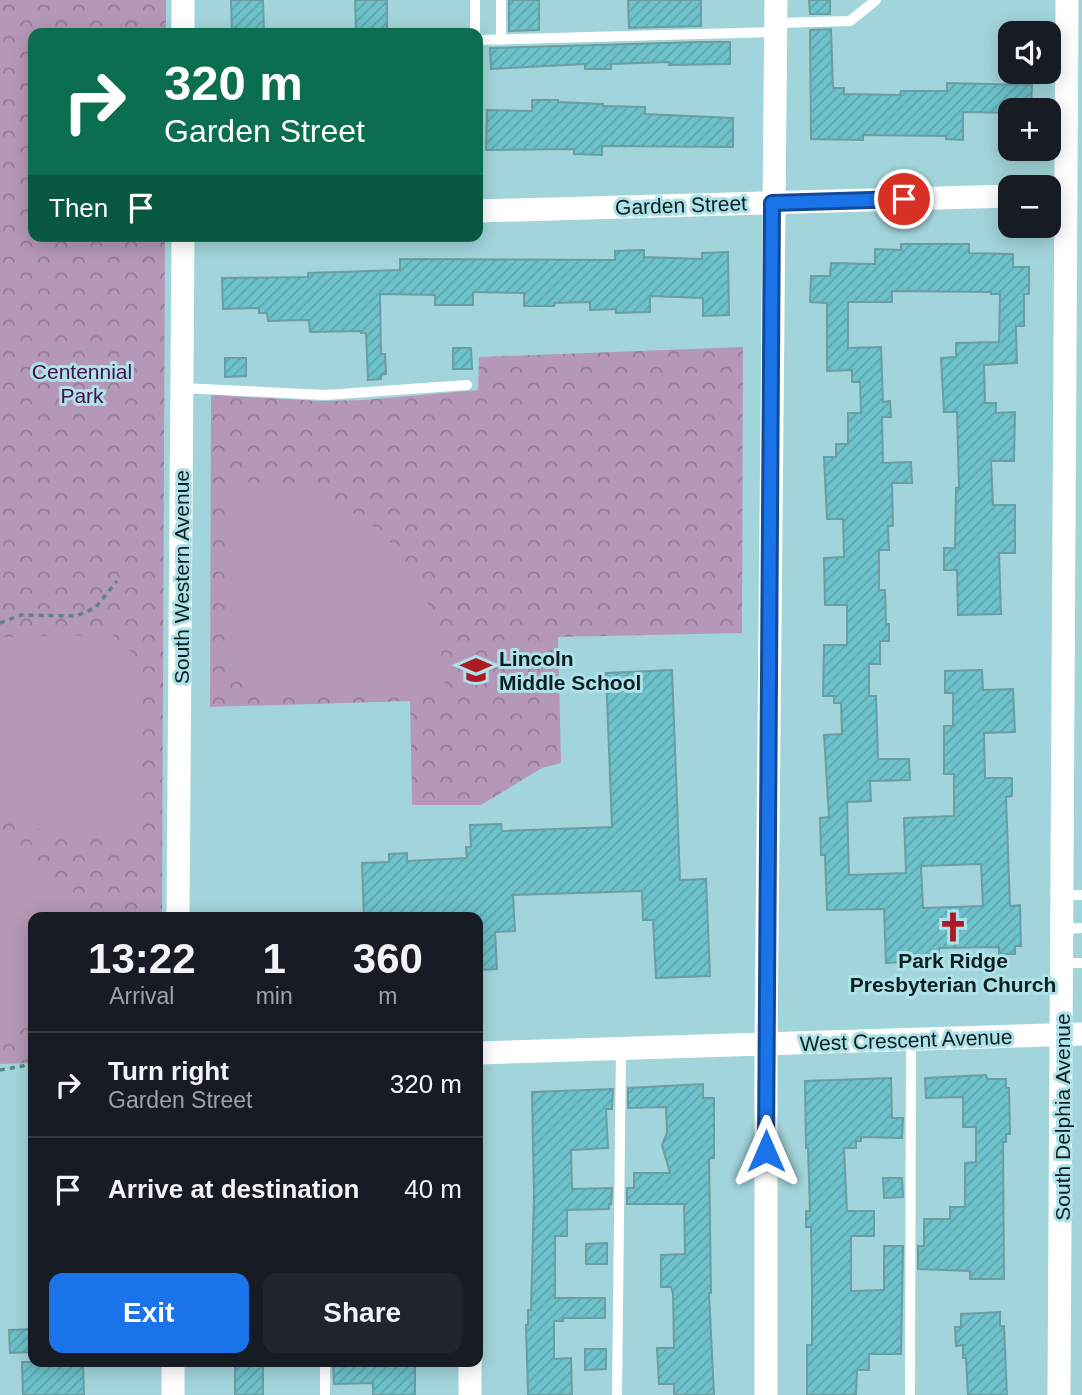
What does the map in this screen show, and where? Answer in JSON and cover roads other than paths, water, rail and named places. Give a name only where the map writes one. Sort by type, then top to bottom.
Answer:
[{"type":"street","points":[[183,0],[183,28]]},
{"type":"street","name":"South Delphia Avenue","points":[[1060,175],[1074,30],[1067,0]]},
{"type":"street","points":[[766,1395],[772,203],[776,18]]},
{"type":"street","name":"Garden Street","points":[[483,211],[998,196]]},
{"type":"street","name":"South Delphia Avenue","points":[[1059,238],[1073,895],[1072,1034],[1059,1395]]},
{"type":"street","name":"South Western Avenue","points":[[178,912],[183,242]]},
{"type":"street","name":"West Crescent Avenue","points":[[483,1053],[1072,1034]]},
{"type":"street","points":[[173,1367],[173,1395]]},
{"type":"street","points":[[470,1367],[470,1395]]},
{"type":"lane","points":[[475,0],[475,28]]},
{"type":"lane","points":[[501,0],[501,40]]},
{"type":"lane","points":[[483,40],[776,18],[850,21],[862,6],[876,0]]},
{"type":"lane","points":[[182,388],[325,395],[467,385]]},
{"type":"lane","points":[[910,1395],[911,1040]]},
{"type":"lane","points":[[617,1395],[621,1048]]},
{"type":"lane","points":[[325,1367],[325,1395]]},
{"type":"place","name":"Lincoln Middle School","points":[[476,670]]},
{"type":"place","name":"Park Ridge Presbyterian Church","points":[[953,927]]},
{"type":"park label","name":"Centennial Park","points":[[82,383]]}]
